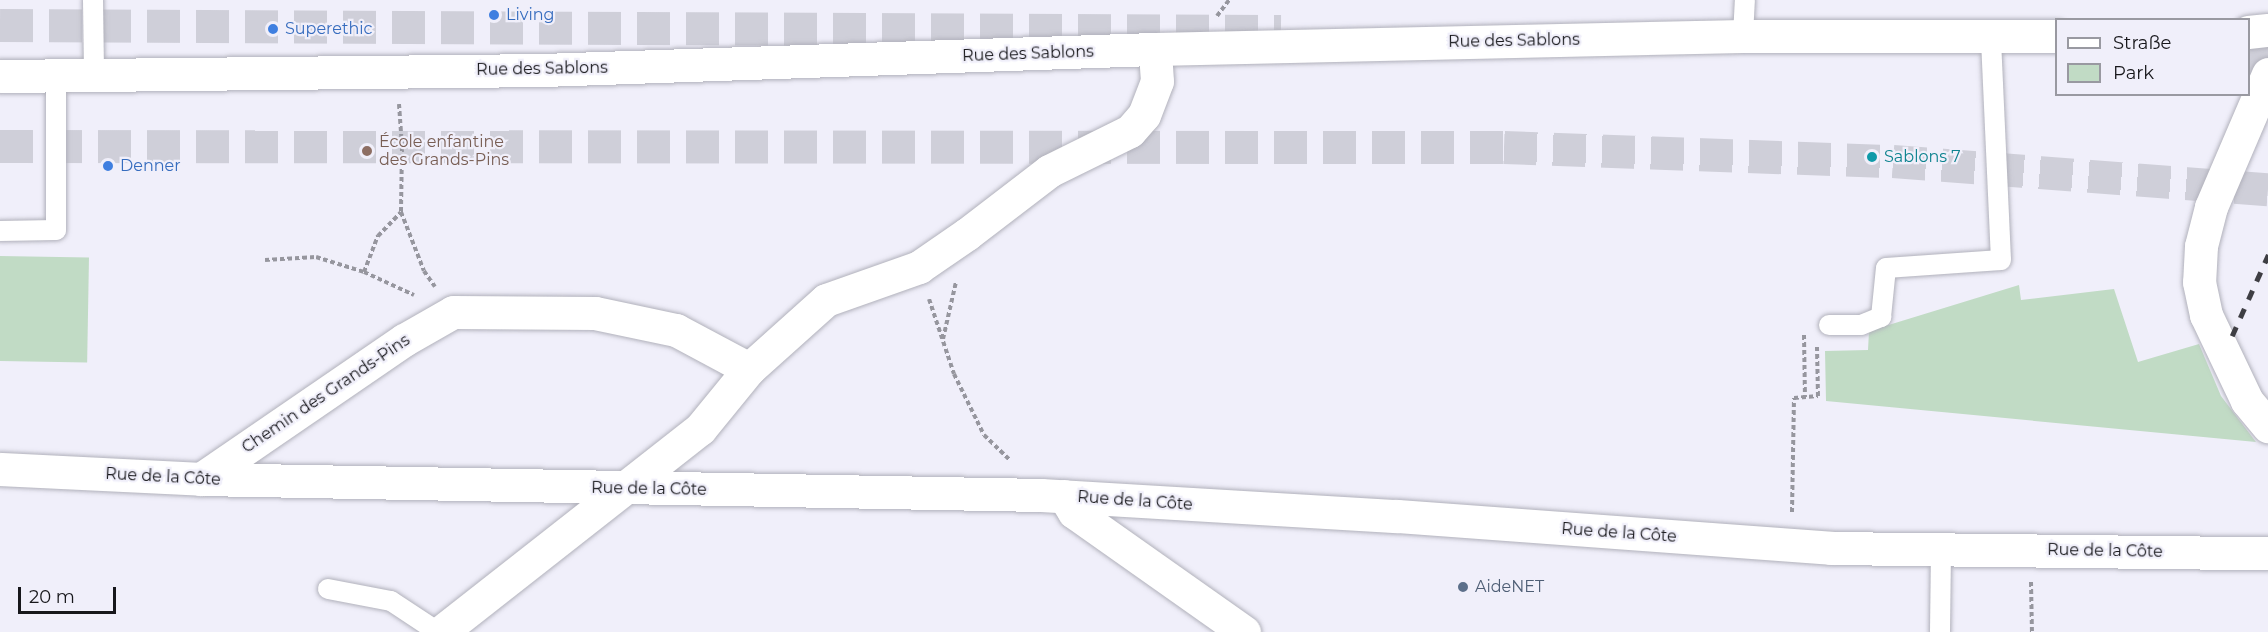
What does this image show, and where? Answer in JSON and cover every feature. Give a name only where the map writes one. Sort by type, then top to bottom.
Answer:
[{"type":"street","points":[[2250,32],[2268,30]]},
{"type":"street","name":"Rue des Sablons","points":[[0,75],[543,70],[1155,49],[1743,36],[2055,36]]},
{"type":"street","points":[[440,632],[700,429],[748,369],[826,300],[919,267],[967,234],[1049,171],[1130,131],[1144,115],[1157,81],[1155,49]]},
{"type":"street","points":[[2268,74],[2211,207],[2201,246],[2199,282],[2206,315],[2247,401],[2268,426]]},
{"type":"street","points":[[453,312],[595,313],[676,330],[748,369]]},
{"type":"street","name":"Chemin des Grands-Pins","points":[[201,480],[404,340],[453,312]]},
{"type":"street","name":"Rue de la Côte","points":[[0,469],[201,480],[1064,496],[1397,516],[1831,548],[2268,553]]},
{"type":"street","points":[[1064,496],[1074,512],[1244,632]]},
{"type":"lane","points":[[93,0],[94,75]]},
{"type":"lane","points":[[1743,36],[1744,0]]},
{"type":"lane","points":[[1828,334],[1881,317],[1886,268],[2001,260],[1991,37]]},
{"type":"lane","points":[[0,231],[56,230],[56,76]]},
{"type":"lane","points":[[1940,632],[1941,550]]},
{"type":"lane","points":[[328,589],[391,601],[440,632]]},
{"type":"path","points":[[399,100],[401,212],[424,271],[453,312]]},
{"type":"path","points":[[364,272],[378,236],[401,212]]},
{"type":"path","points":[[943,339],[967,234]]},
{"type":"path","points":[[265,260],[316,256],[364,272],[453,312]]},
{"type":"path","points":[[919,267],[954,374],[984,435],[1018,468]]},
{"type":"path","points":[[1782,515],[1792,516],[1794,398],[1818,396],[1817,343],[1828,334]]},
{"type":"path","points":[[1804,335],[1805,397]]},
{"type":"path","points":[[2031,575],[2032,632]]},
{"type":"green space","points":[[0,256],[89,258],[87,363],[0,361]]},
{"type":"green space","points":[[2019,285],[2021,300],[2114,289],[2138,362],[2199,344],[2221,396],[2256,442],[1826,401],[1825,351],[1868,350],[1869,331]]},
{"type":"tunnel","points":[[0,25],[1281,31]]},
{"type":"tunnel","points":[[2250,59],[2268,61]]},
{"type":"tunnel","points":[[0,146],[1504,147],[1893,161],[2268,189]]},
{"type":"railway","points":[[2232,336],[2268,255]]},
{"type":"place","name":"Living","points":[[494,15]]},
{"type":"place","name":"Superethic","points":[[273,29]]},
{"type":"place","name":"École enfantine des Grands-Pins","points":[[367,151]]},
{"type":"place","name":"Sablons 7","points":[[1872,157]]},
{"type":"place","name":"Denner","points":[[108,166]]},
{"type":"place","name":"AideNET","points":[[1463,587]]}]
